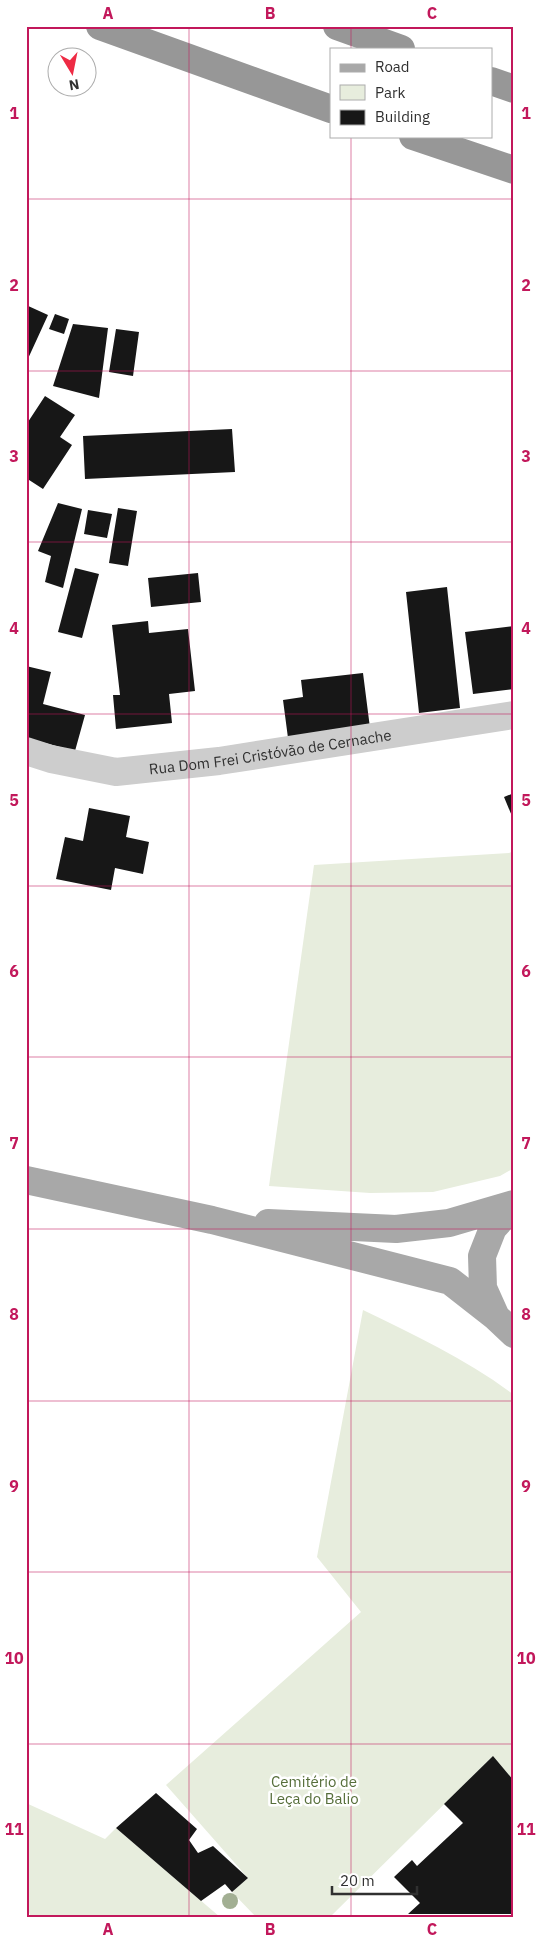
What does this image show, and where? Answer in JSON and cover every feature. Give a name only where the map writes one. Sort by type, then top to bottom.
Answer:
[{"type":"highway","points":[[100,26],[328,108]]},
{"type":"highway","points":[[342,28],[398,48]]},
{"type":"highway","points":[[492,81],[514,89]]},
{"type":"highway","points":[[419,138],[514,170]]},
{"type":"main road","points":[[26,1180],[212,1220],[450,1281],[505,1325]]},
{"type":"main road","points":[[212,1220],[396,1229],[449,1223],[514,1204]]},
{"type":"main road","points":[[505,1325],[483,1288],[482,1256],[493,1228],[514,1204]]},
{"type":"street","name":"Rua Dom Frei Cristóvão de Cernache","points":[[26,751],[51,759],[116,772],[219,762],[514,715]]},
{"type":"green space","points":[[514,851],[514,1168],[500,1176],[433,1192],[370,1193],[269,1186],[314,865],[509,853]]},
{"type":"green space","name":"Cemitério de Leça do Balio","points":[[363,1310],[459,1359],[514,1395],[514,1781],[492,1757],[330,1917],[256,1917],[232,1892],[248,1878],[166,1785],[361,1612],[317,1557]]},
{"type":"green space","points":[[26,1803],[105,1839],[116,1828],[220,1917],[31,1917],[26,1905]]},
{"type":"building","points":[[26,305],[48,315],[26,363]]},
{"type":"building","points":[[55,314],[69,319],[64,334],[49,329]]},
{"type":"building","points":[[73,324],[108,328],[99,398],[53,386]]},
{"type":"building","points":[[116,329],[139,332],[133,376],[109,372]]},
{"type":"building","points":[[45,396],[75,415],[60,437],[72,445],[43,489],[26,478],[26,425]]},
{"type":"building","points":[[232,429],[235,472],[85,479],[83,436]]},
{"type":"building","points":[[58,503],[82,509],[63,588],[45,582],[51,556],[38,551]]},
{"type":"building","points":[[118,508],[137,511],[128,566],[109,563]]},
{"type":"building","points":[[88,510],[112,514],[107,538],[84,534]]},
{"type":"building","points":[[75,568],[99,574],[82,638],[58,632]]},
{"type":"building","points":[[198,573],[201,602],[151,607],[148,578]]},
{"type":"building","points":[[447,587],[460,708],[419,713],[406,592]]},
{"type":"building","points":[[148,621],[149,633],[188,629],[195,691],[169,694],[172,723],[116,729],[113,695],[120,695],[112,625]]},
{"type":"building","points":[[514,626],[514,689],[473,694],[465,632]]},
{"type":"building","points":[[26,666],[51,672],[43,704],[85,715],[75,751],[26,738]]},
{"type":"building","points":[[363,673],[370,728],[288,738],[283,700],[303,697],[301,680]]},
{"type":"building","points":[[514,793],[514,821],[504,797]]},
{"type":"building","points":[[89,808],[130,816],[126,837],[149,842],[143,874],[115,868],[111,890],[56,879],[65,837],[83,841]]},
{"type":"building","points":[[493,1756],[514,1781],[514,1914],[408,1914],[420,1903],[394,1877],[412,1860],[417,1866],[463,1823],[444,1804]]},
{"type":"building","points":[[156,1793],[197,1829],[189,1840],[198,1853],[213,1846],[248,1878],[232,1892],[225,1884],[201,1901],[116,1828]]}]
